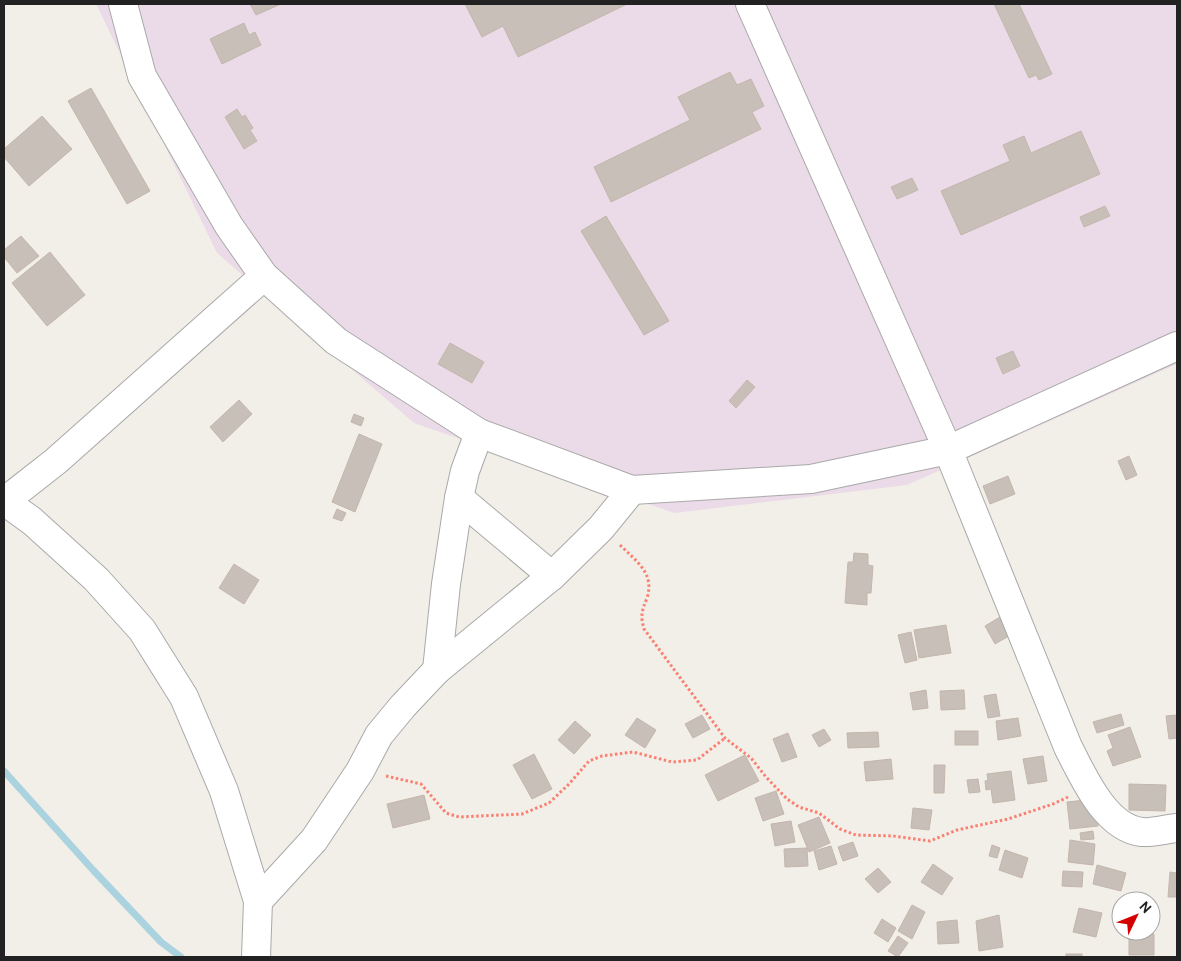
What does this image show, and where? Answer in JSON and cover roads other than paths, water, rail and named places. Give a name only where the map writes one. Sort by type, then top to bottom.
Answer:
[{"type":"street","points":[[124,4],[142,76],[229,226],[264,276],[336,341],[480,433],[632,490],[811,479],[948,450],[1177,346]]},
{"type":"street","points":[[750,4],[948,450],[1068,747],[1088,787],[1106,810],[1125,828],[1143,832],[1177,828]]},
{"type":"street","points":[[256,957],[258,901],[224,791],[184,697],[142,630],[96,579],[32,522],[4,501],[91,430],[264,276]]},
{"type":"street","points":[[437,670],[458,498],[465,471],[480,433]]},
{"type":"street","points":[[258,901],[314,840],[360,771],[379,735],[403,706],[437,670],[552,576],[601,528],[632,490]]},
{"type":"street","points":[[458,498],[552,576]]},
{"type":"waterway","points":[[4,771],[161,942],[181,957]]}]
